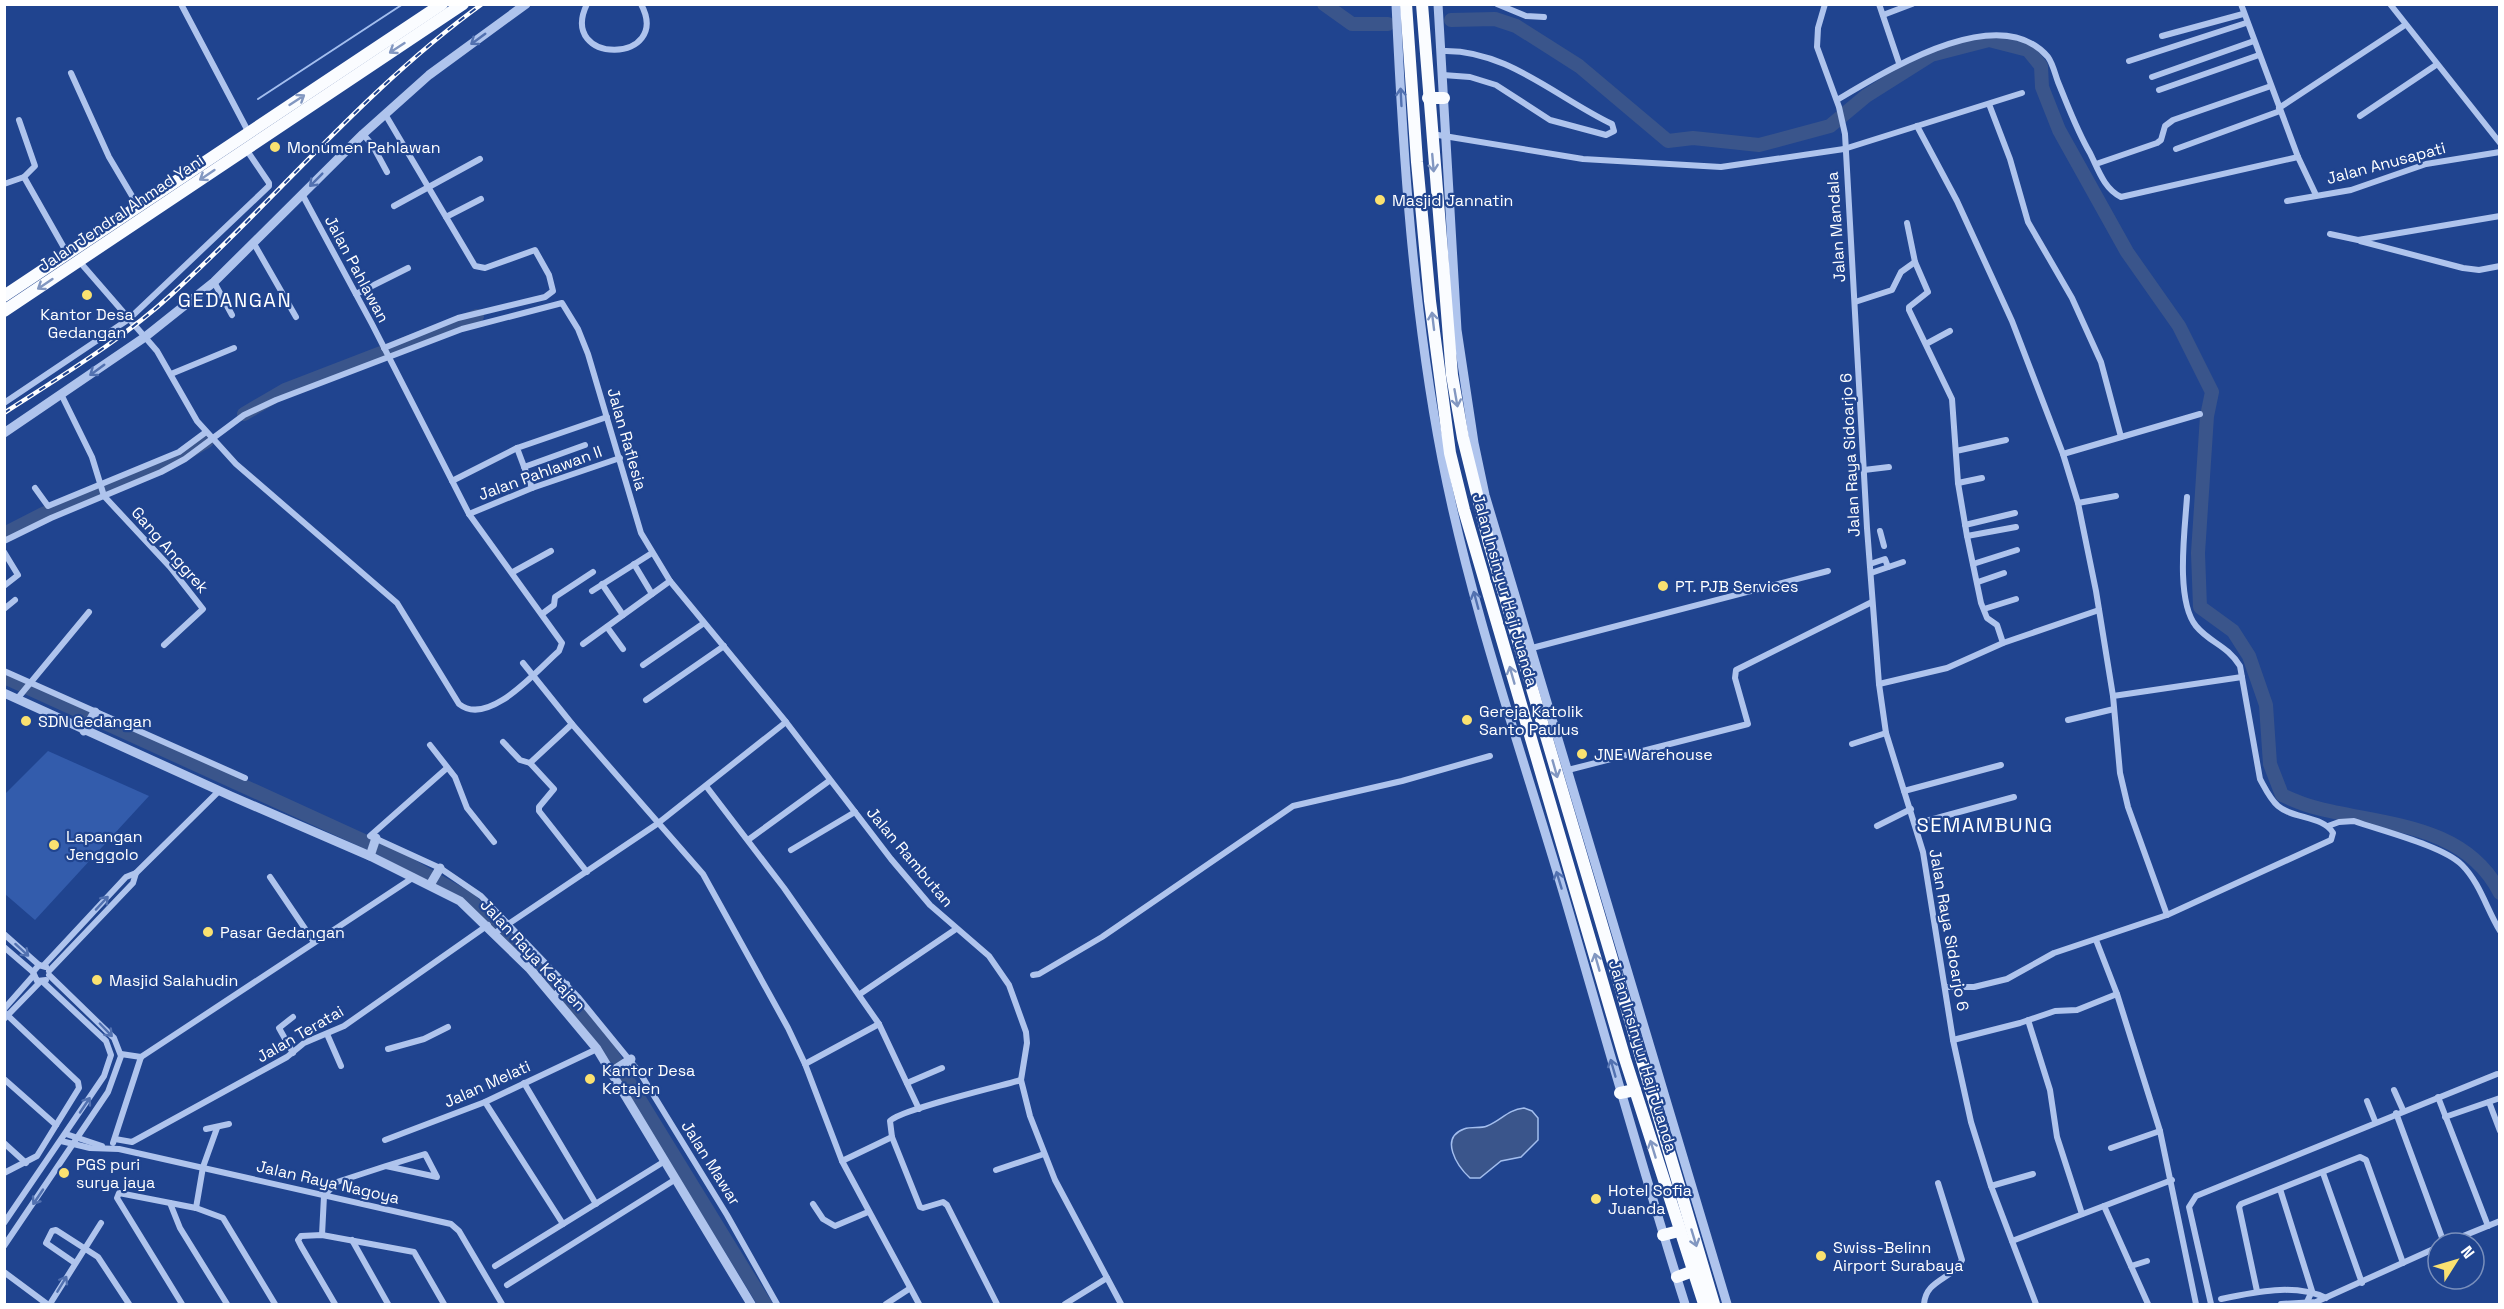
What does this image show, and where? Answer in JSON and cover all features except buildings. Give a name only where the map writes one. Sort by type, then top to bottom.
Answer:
[{"type":"highway","points":[[250,141],[442,4]]},
{"type":"highway","points":[[250,141],[463,4]]},
{"type":"highway","name":"Jalan Insinyur Haji Juanda","points":[[1407,4],[1403,44],[1417,235],[1453,464],[1604,987],[1704,1305]]},
{"type":"highway","name":"Jalan Insinyur Haji Juanda","points":[[1422,4],[1452,375],[1463,438],[1714,1305]]},
{"type":"highway","points":[[1428,98],[1444,98]]},
{"type":"highway","name":"Jalan Jendral Ahmad Yani","points":[[4,296],[138,206],[250,141]]},
{"type":"highway","name":"Jalan Jendral Ahmad Yani","points":[[4,311],[250,141]]},
{"type":"highway","points":[[1417,235],[1440,233]]},
{"type":"highway","points":[[1591,991],[1604,987]]},
{"type":"highway","points":[[1620,1093],[1635,1090]]},
{"type":"highway","points":[[1663,1234],[1679,1231]]},
{"type":"highway","points":[[1677,1277],[1693,1271]]},
{"type":"street","points":[[4,403],[129,319],[269,186],[250,141],[181,4]]},
{"type":"street","points":[[4,433],[62,396],[145,337],[214,282],[385,114],[429,75],[526,4]]},
{"type":"street","points":[[587,4],[583,18],[586,35],[598,48],[615,52],[632,46],[640,38],[645,21],[641,4]]},
{"type":"street","name":"Jalan Insinyur Haji Juanda","points":[[1396,4],[1403,44]]},
{"type":"street","points":[[1497,4],[1526,16],[1544,17]]},
{"type":"street","name":"Jalan Mandala","points":[[1825,4],[1818,28],[1817,47],[1838,104],[1845,134],[1844,149],[1855,302]]},
{"type":"street","points":[[1879,4],[1899,63]]},
{"type":"street","points":[[1883,15],[1912,4]]},
{"type":"street","points":[[2241,4],[2246,23],[2298,157],[2316,195]]},
{"type":"street","points":[[2390,4],[2499,143]]},
{"type":"street","name":"Jalan Insinyur Haji Juanda","points":[[1438,6],[1457,330],[1474,443],[1494,542],[1532,648],[1727,1305]]},
{"type":"street","points":[[2162,36],[2243,14]]},
{"type":"street","points":[[2129,61],[2246,23]]},
{"type":"street","points":[[2176,149],[2280,110],[2405,25]]},
{"type":"street","points":[[1838,104],[1899,63],[1952,37],[1979,30],[2024,36],[2050,58],[2081,137],[2107,185],[2121,197],[2298,157]]},
{"type":"street","points":[[2152,77],[2254,41]]},
{"type":"street","points":[[1442,51],[1479,54],[1504,62],[1612,124],[1614,131],[1606,135],[1550,120],[1496,85],[1470,77],[1443,75]]},
{"type":"street","points":[[2159,90],[2259,55]]},
{"type":"street","points":[[2360,116],[2436,65]]},
{"type":"street","points":[[71,72],[109,157],[138,206]]},
{"type":"street","points":[[2096,164],[2157,144],[2161,140],[2164,126],[2173,120],[2271,86]]},
{"type":"street","points":[[1431,134],[1446,134],[1532,152],[1583,159],[1721,167],[1777,161],[1844,149],[2022,93]]},
{"type":"street","points":[[1989,104],[2010,159],[2028,222],[2072,298],[2102,362],[2121,437]]},
{"type":"street","points":[[35,488],[48,506],[179,453],[254,410],[386,352],[459,323],[545,297],[553,291],[553,286],[535,250],[485,268],[477,268],[385,114]]},
{"type":"street","points":[[4,184],[24,177],[35,166],[19,120]]},
{"type":"street","points":[[1917,126],[1957,201],[2012,321],[2063,454],[2078,503],[2099,610],[2113,696],[2120,773],[2128,807],[2165,910]]},
{"type":"street","points":[[363,134],[373,146],[387,172]]},
{"type":"street","name":"Jalan Anusapati","points":[[2287,201],[2351,190],[2426,164],[2499,152]]},
{"type":"street","points":[[394,206],[480,159]]},
{"type":"street","points":[[24,177],[67,254]]},
{"type":"street","name":"Jalan Pahlawan","points":[[302,194],[469,514],[513,572],[562,645],[532,675]]},
{"type":"street","points":[[446,217],[481,199]]},
{"type":"street","points":[[2358,240],[2499,216]]},
{"type":"street","points":[[1908,223],[1915,262],[1928,294],[1908,308],[1952,399],[1958,483],[1967,536],[1987,618],[1997,625],[2003,643]]},
{"type":"street","points":[[2330,234],[2463,268],[2479,270],[2499,266]]},
{"type":"street","name":"Jalan Insinyur Haji Juanda","points":[[1417,235],[1432,398],[1452,507],[1497,677],[1685,1305]]},
{"type":"street","points":[[253,242],[296,317]]},
{"type":"street","points":[[79,261],[164,360],[182,399],[210,436],[236,464],[397,603],[462,707],[471,710],[486,708],[507,697],[532,675]]},
{"type":"street","points":[[1855,302],[1892,290],[1901,272],[1915,262]]},
{"type":"street","points":[[356,294],[408,268]]},
{"type":"street","points":[[214,282],[232,315]]},
{"type":"street","name":"Jalan Raya Sidoarjo 6","points":[[1855,302],[1872,602],[1886,733],[1916,824],[1946,987],[1953,1040],[1971,1122],[1991,1186],[2036,1305]]},
{"type":"street","name":"Jalan Raflesia","points":[[386,352],[459,323],[562,303],[578,329],[608,417],[637,520],[652,553],[670,581],[786,722]]},
{"type":"street","points":[[1926,344],[1950,331]]},
{"type":"street","points":[[171,374],[234,348]]},
{"type":"street","points":[[62,396],[92,458],[104,495]]},
{"type":"street","points":[[2063,454],[2200,414]]},
{"type":"street","points":[[452,482],[517,448],[608,417]]},
{"type":"street","points":[[4,541],[51,518],[175,465],[210,436]]},
{"type":"street","points":[[1956,451],[2006,440]]},
{"type":"street","points":[[524,467],[585,445]]},
{"type":"street","points":[[517,448],[532,488]]},
{"type":"street","name":"Jalan Pahlawan II","points":[[469,514],[532,488],[620,458]]},
{"type":"street","points":[[1864,470],[1889,467]]},
{"type":"street","points":[[1958,483],[1982,478]]},
{"type":"street","name":"Gang Anggrek","points":[[104,495],[170,567],[203,609],[164,645]]},
{"type":"street","points":[[2078,503],[2116,496]]},
{"type":"street","points":[[2187,497],[2183,584],[2190,613],[2200,631],[2231,652],[2240,666],[2258,770],[2264,786],[2278,806],[2289,813],[2328,826],[2339,822],[2354,821],[2448,855],[2463,865],[2473,879],[2499,931]]},
{"type":"street","points":[[1965,525],[2015,513]]},
{"type":"street","points":[[1967,536],[2016,527]]},
{"type":"street","points":[[1868,542],[1883,543],[1880,531]]},
{"type":"street","points":[[1973,564],[2017,550]]},
{"type":"street","points":[[513,572],[551,551]]},
{"type":"street","points":[[4,552],[18,575],[4,586]]},
{"type":"street","points":[[592,591],[652,553]]},
{"type":"street","points":[[1870,564],[1884,559],[1888,567]]},
{"type":"street","points":[[1871,573],[1903,562]]},
{"type":"street","points":[[634,564],[652,594]]},
{"type":"street","points":[[1532,648],[1828,571]]},
{"type":"street","points":[[542,614],[554,604],[554,598],[593,572]]},
{"type":"street","points":[[1978,582],[2004,573]]},
{"type":"street","points":[[583,644],[670,581]]},
{"type":"street","points":[[602,584],[623,615]]},
{"type":"street","points":[[1984,609],[2016,599]]},
{"type":"street","points":[[4,609],[15,600]]},
{"type":"street","points":[[1568,770],[1748,724],[1735,678],[1736,670],[1872,602]]},
{"type":"street","points":[[1879,684],[1947,668],[2003,643],[2099,610]]},
{"type":"street","points":[[18,697],[89,612]]},
{"type":"street","points":[[643,665],[704,623]]},
{"type":"street","points":[[608,627],[623,649]]},
{"type":"street","points":[[646,700],[724,646]]},
{"type":"street","points":[[523,663],[657,824],[703,874],[805,1064],[842,1161],[919,1305]]},
{"type":"street","points":[[4,671],[28,685],[245,778]]},
{"type":"street","points":[[2113,696],[2242,676]]},
{"type":"street","name":"Jalan Raya Ketajen","points":[[4,693],[18,697],[219,791],[373,844],[414,877],[431,882],[460,901],[497,932],[555,994],[613,1071],[751,1305]]},
{"type":"street","points":[[2068,720],[2114,709]]},
{"type":"street","points":[[85,729],[94,713]]},
{"type":"street","points":[[497,932],[657,824],[786,722]]},
{"type":"street","name":"Jalan Rambutan","points":[[786,722],[829,781],[912,884],[956,929],[989,956],[1012,992],[1026,1037],[1021,1080],[1025,1101],[1044,1154],[1067,1204],[1121,1305]]},
{"type":"street","points":[[530,763],[572,724]]},
{"type":"street","points":[[1852,744],[1886,733]]},
{"type":"street","points":[[503,742],[520,760],[530,763],[554,790],[539,807],[539,811],[587,872]]},
{"type":"street","points":[[430,745],[458,782],[467,808],[494,842]]},
{"type":"street","points":[[1032,975],[1039,974],[1102,937],[1293,806],[1402,781],[1490,756]]},
{"type":"street","points":[[1904,790],[2001,765]]},
{"type":"street","points":[[373,844],[447,768]]},
{"type":"street","points":[[748,840],[829,781]]},
{"type":"street","points":[[706,786],[860,994],[879,1024],[918,1109]]},
{"type":"street","points":[[6,1014],[41,965],[126,877],[136,873],[219,791]]},
{"type":"street","points":[[1916,824],[2014,797]]},
{"type":"street","points":[[1877,826],[1911,809]]},
{"type":"street","points":[[791,850],[855,812]]},
{"type":"street","points":[[1946,987],[1974,987],[2007,979],[2054,953],[2096,940],[2329,843],[2333,835],[2328,826]]},
{"type":"street","name":"Jalan Mawar","points":[[373,844],[439,869],[481,896],[567,985],[630,1060],[727,1215],[777,1305]]},
{"type":"street","points":[[431,882],[439,869]]},
{"type":"street","points":[[6,1014],[42,982],[133,883],[136,873]]},
{"type":"street","points":[[270,876],[314,942]]},
{"type":"street","points":[[121,1054],[141,1057],[414,877]]},
{"type":"street","name":"Jalan Teratai","points":[[141,1057],[114,1141],[132,1142],[293,1053],[304,1043],[344,1026],[488,925]]},
{"type":"street","points":[[79,927],[86,934]]},
{"type":"street","points":[[860,994],[956,929]]},
{"type":"street","points":[[4,934],[41,965],[114,1038],[121,1054],[111,1086],[4,1246]]},
{"type":"street","points":[[2096,940],[2117,994],[2160,1131],[2172,1180],[2196,1305]]},
{"type":"street","points":[[4,947],[108,1044],[111,1058],[104,1076],[4,1223]]},
{"type":"street","points":[[555,994],[567,985]]},
{"type":"street","points":[[1953,1040],[2055,1011],[2077,1010],[2117,994]]},
{"type":"street","points":[[4,1173],[26,1164],[37,1156],[79,1085],[6,1014]]},
{"type":"street","points":[[87,1024],[93,1017]]},
{"type":"street","points":[[292,1017],[279,1028],[293,1053]]},
{"type":"street","points":[[2028,1020],[2050,1090],[2057,1137],[2082,1214]]},
{"type":"street","points":[[805,1064],[879,1024]]},
{"type":"street","points":[[388,1049],[424,1039],[448,1027]]},
{"type":"street","points":[[327,1034],[341,1066]]},
{"type":"street","name":"Jalan Melati","points":[[386,1140],[485,1102],[597,1049]]},
{"type":"street","points":[[613,1071],[630,1060]]},
{"type":"street","points":[[907,1083],[942,1068]]},
{"type":"street","points":[[2326,1298],[2312,1291],[2257,1291],[2221,1299],[2211,1304],[2189,1207],[2192,1199],[2375,1121],[2497,1074]]},
{"type":"street","points":[[4,1079],[56,1125]]},
{"type":"street","points":[[997,1305],[947,1205],[943,1202],[920,1207],[892,1137],[890,1120],[918,1109],[1021,1080]]},
{"type":"street","points":[[524,1083],[596,1204]]},
{"type":"street","points":[[2394,1090],[2403,1110]]},
{"type":"street","points":[[2438,1097],[2488,1226]]},
{"type":"street","points":[[2445,1117],[2499,1098]]},
{"type":"street","points":[[2367,1101],[2375,1121]]},
{"type":"street","points":[[485,1102],[563,1224]]},
{"type":"street","points":[[2489,1102],[2499,1131]]},
{"type":"street","points":[[2396,1113],[2440,1231]]},
{"type":"street","points":[[206,1129],[229,1124]]},
{"type":"street","points":[[196,1208],[203,1167],[217,1128]]},
{"type":"street","points":[[2111,1148],[2160,1131]]},
{"type":"street","name":"Jalan Raya Nagoya","points":[[66,1134],[105,1147],[203,1167],[455,1227],[502,1305]]},
{"type":"street","points":[[842,1161],[892,1137]]},
{"type":"street","name":"Jalan Raya Nagoya","points":[[61,1141],[90,1148],[105,1147]]},
{"type":"street","points":[[4,1143],[26,1164]]},
{"type":"street","points":[[996,1170],[1044,1154]]},
{"type":"street","points":[[322,1235],[324,1196],[337,1182],[386,1166],[426,1155],[437,1176],[436,1178],[386,1166]]},
{"type":"street","points":[[2257,1291],[2240,1207],[2244,1201],[2324,1173],[2360,1157],[2366,1160],[2403,1263]]},
{"type":"street","points":[[495,1266],[665,1161]]},
{"type":"street","points":[[2324,1173],[2362,1283]]},
{"type":"street","points":[[1991,1186],[2033,1174]]},
{"type":"street","points":[[507,1285],[676,1179]]},
{"type":"street","points":[[2012,1241],[2172,1180]]},
{"type":"street","points":[[1924,1305],[1926,1292],[1931,1286],[1956,1269],[1962,1260],[1938,1183]]},
{"type":"street","points":[[2280,1189],[2312,1291],[2307,1303]]},
{"type":"street","points":[[183,1305],[117,1195],[124,1192],[221,1216],[275,1305]]},
{"type":"street","points":[[170,1203],[180,1228],[227,1305]]},
{"type":"street","points":[[813,1204],[823,1219],[835,1226],[868,1212]]},
{"type":"street","points":[[2104,1206],[2148,1305]]},
{"type":"street","points":[[2475,1231],[2499,1221]]},
{"type":"street","points":[[4,1272],[49,1305],[101,1223]]},
{"type":"street","points":[[75,1263],[48,1245],[46,1239],[56,1230],[85,1246],[98,1258],[129,1305]]},
{"type":"street","points":[[335,1305],[298,1240],[302,1236],[322,1235],[414,1252],[444,1305]]},
{"type":"street","points":[[352,1240],[388,1305]]},
{"type":"street","points":[[2282,1305],[2307,1303],[2326,1298],[2426,1252]]},
{"type":"street","points":[[2131,1266],[2147,1261]]},
{"type":"street","points":[[1065,1305],[1107,1278]]},
{"type":"street","points":[[886,1305],[909,1288]]},
{"type":"street","points":[[2221,1299],[2229,1305]]},
{"type":"shaded area","name":"Lapangan Jenggolo","points":[[48,751],[149,796],[35,920],[5,894],[5,794]]},
{"type":"shaded area","points":[[1524,1108],[1532,1111],[1538,1118],[1538,1140],[1521,1157],[1501,1161],[1480,1178],[1470,1178],[1460,1167],[1453,1152],[1451,1145],[1457,1133],[1467,1128],[1487,1126],[1513,1111]]},
{"type":"waterway","points":[[258,99],[403,4]]},
{"type":"waterway","points":[[1324,4],[1352,24],[1388,24]]},
{"type":"waterway","points":[[1451,20],[1495,19],[1516,26],[1579,66],[1668,141],[1693,138],[1759,145],[1830,126],[1866,96],[1931,55],[1989,40],[2028,50],[2041,66],[2042,87],[2059,130],[2127,252],[2179,326],[2212,392],[2207,416],[2198,553],[2200,607],[2233,631],[2249,656],[2266,705],[2270,764],[2282,795],[2313,807],[2394,824],[2444,840],[2466,853],[2485,870],[2500,893]]},
{"type":"waterway","points":[[244,414],[285,390],[477,316]]},
{"type":"waterway","points":[[4,534],[43,514],[169,463],[207,441]]},
{"type":"waterway","points":[[4,677],[384,850],[469,899],[565,996],[606,1045],[765,1304]]},
{"type":"railway","points":[[4,413],[91,357],[153,311],[210,258],[361,107],[440,36],[482,4]]},
{"type":"place","name":"Monumen Pahlawan","points":[[275,147]]},
{"type":"place","name":"Masjid Jannatin","points":[[1380,200]]},
{"type":"place","name":"Kantor Desa Gedangan","points":[[87,295]]},
{"type":"place","name":"PT. PJB Services","points":[[1663,586]]},
{"type":"place","name":"Gereja Katolik Santo Paulus","points":[[1467,720]]},
{"type":"place","name":"SDN Gedangan","points":[[26,721]]},
{"type":"place","name":"JNE Warehouse","points":[[1582,754]]},
{"type":"place","name":"Lapangan Jenggolo","points":[[54,845]]},
{"type":"place","name":"Pasar Gedangan","points":[[208,932]]},
{"type":"place","name":"Masjid Salahudin","points":[[97,980]]},
{"type":"place","name":"Kantor Desa Ketajen","points":[[590,1079]]},
{"type":"place","name":"PGS puri surya jaya","points":[[64,1173]]},
{"type":"place","name":"Hotel Sofia Juanda","points":[[1596,1199]]},
{"type":"place","name":"Swiss-Belinn Airport Surabaya","points":[[1821,1256]]},
{"type":"district","name":"GEDANGAN","points":[[235,300]]},
{"type":"district","name":"SEMAMBUNG","points":[[1985,825]]}]
